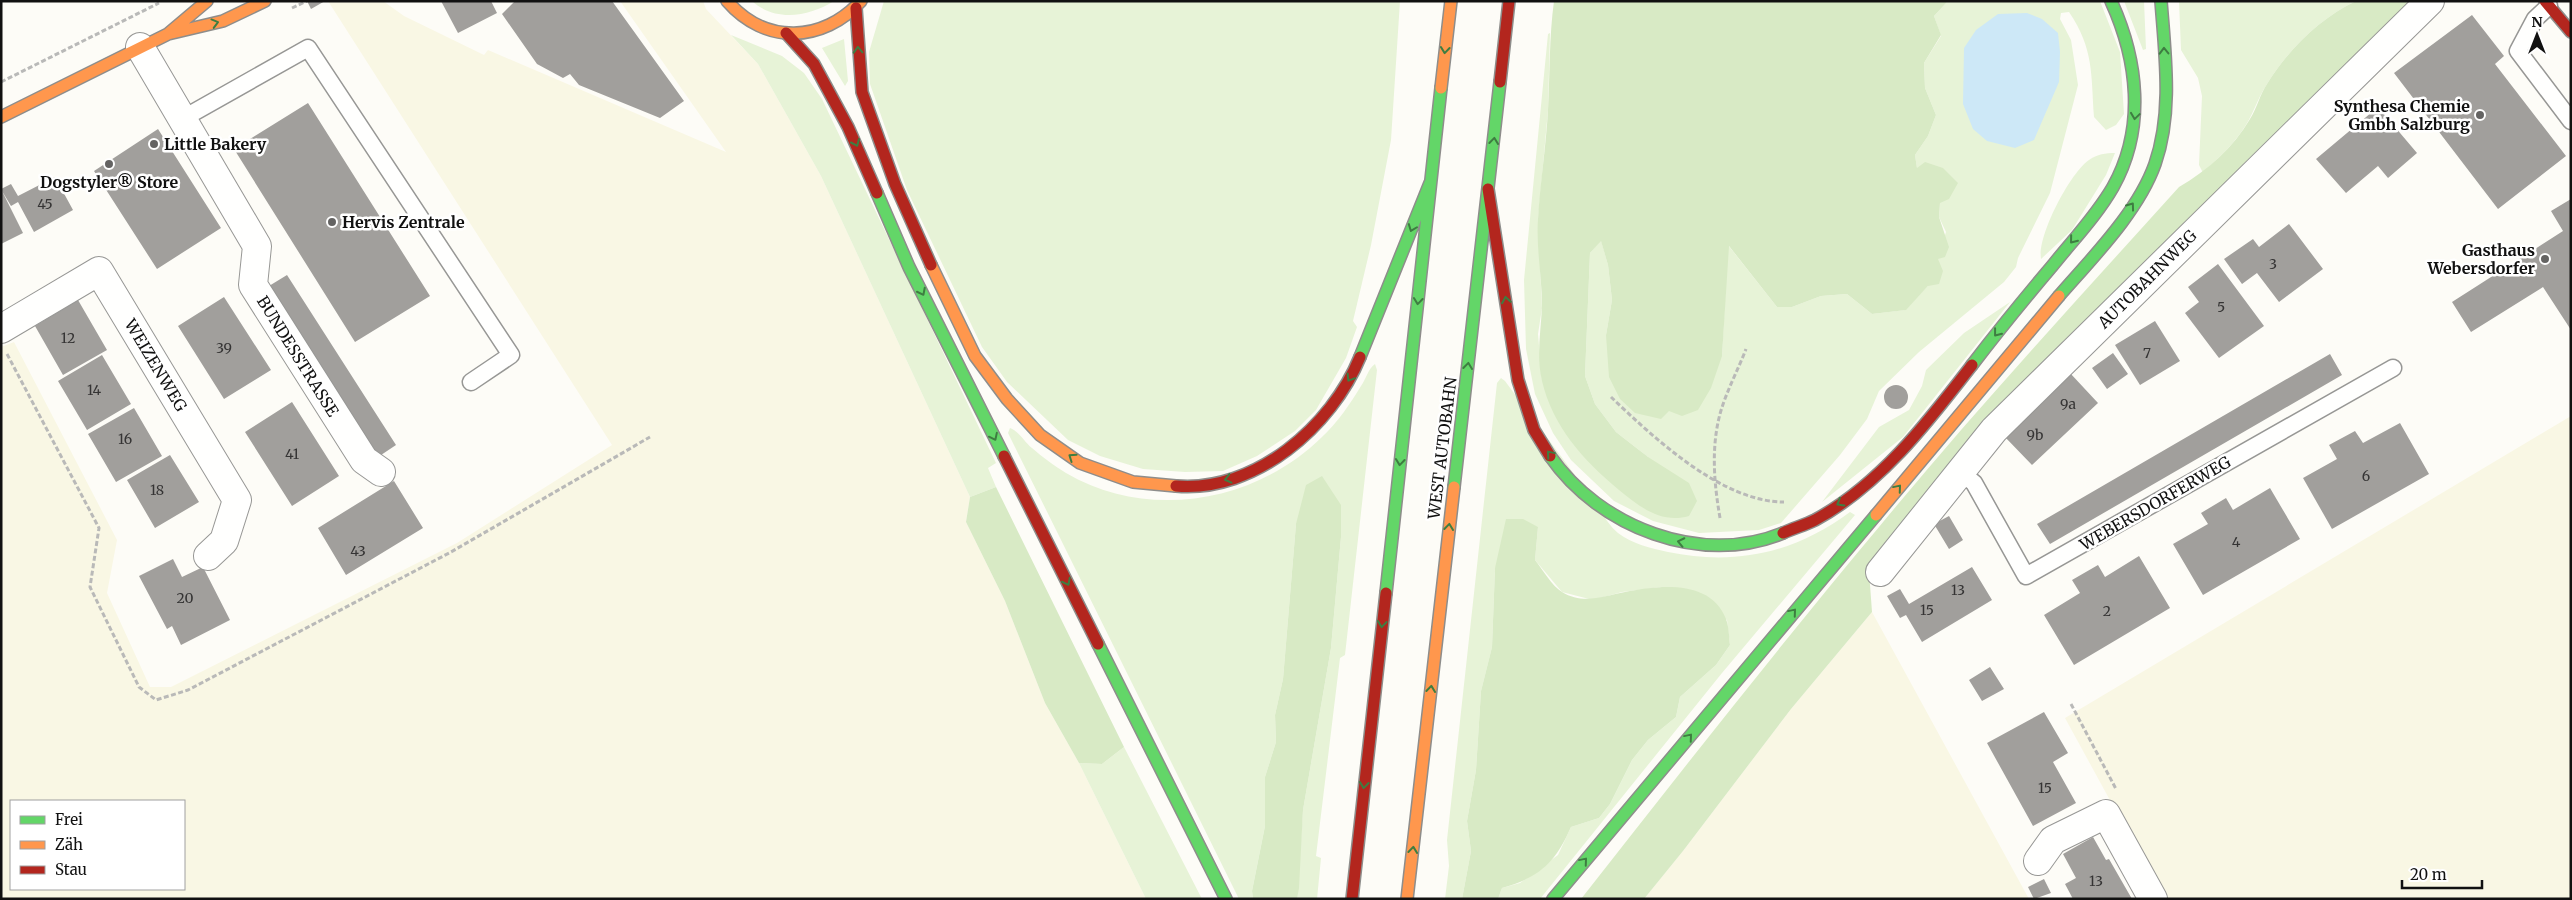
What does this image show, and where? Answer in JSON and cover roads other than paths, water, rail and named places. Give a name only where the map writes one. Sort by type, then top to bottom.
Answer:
[{"type":"main road","points":[[168,34],[207,1]]},
{"type":"main road","points":[[1,117],[168,34],[223,21],[265,1]]},
{"type":"main road","points":[[727,1],[745,20],[774,32],[786,33],[806,33],[825,28],[859,5]]},
{"type":"main road","points":[[1352,899],[1451,1]]},
{"type":"main road","name":"WEST AUTOBAHN","points":[[1407,899],[1509,1]]},
{"type":"main road","points":[[1488,189],[1515,370],[1524,404],[1542,445],[1573,483],[1612,516],[1653,536],[1696,545],[1729,546],[1755,543],[1794,531],[1851,497],[1893,457],[1941,404],[2101,204],[2123,165],[2136,115],[2136,84],[2131,54],[2124,28],[2111,1]]},
{"type":"main road","points":[[1553,899],[2102,245],[2145,186],[2158,156],[2164,129],[2161,1]]},
{"type":"main road","points":[[2547,3],[2571,32]]},
{"type":"main road","points":[[859,5],[862,92],[867,108],[896,184],[944,294],[975,356],[1007,398],[1040,435],[1080,463],[1133,482],[1190,487],[1232,479],[1266,463],[1301,440],[1332,407],[1356,367],[1430,183]]},
{"type":"main road","points":[[786,33],[814,64],[848,127],[909,267],[1226,899]]},
{"type":"street","name":"AUTOBAHNWEG","points":[[1880,572],[1959,471],[1994,430],[2430,1]]},
{"type":"street","name":"BUNDESSTRASSE","points":[[140,48],[257,246],[253,285],[364,460],[381,472]]},
{"type":"street","name":"WEIZENWEG","points":[[4,340],[99,271],[237,500],[224,541],[208,556]]},
{"type":"street","points":[[2038,861],[2053,840],[2106,814],[2153,899]]},
{"type":"lane","points":[[2547,3],[2518,51],[2571,121]]},
{"type":"lane","points":[[182,119],[308,48],[510,355],[471,382]]},
{"type":"lane","name":"WEBERSDORFERWEG","points":[[1959,471],[1974,483],[2026,576],[2393,368]]},
{"type":"water","points":[[2027,13],[2042,19],[2058,33],[2060,52],[2059,82],[2034,140],[2015,148],[1987,141],[1973,129],[1963,104],[1964,48],[1976,30],[1998,14]]},
{"type":"place","name":"Synthesa Chemie Gmbh Salzburg","points":[[2480,115]]},
{"type":"place","name":"Little Bakery","points":[[154,144]]},
{"type":"place","name":"Dogstyler® Store","points":[[109,164]]},
{"type":"place","name":"Hervis Zentrale","points":[[332,222]]},
{"type":"place","name":"Gasthaus Webersdorfer","points":[[2545,259]]}]
